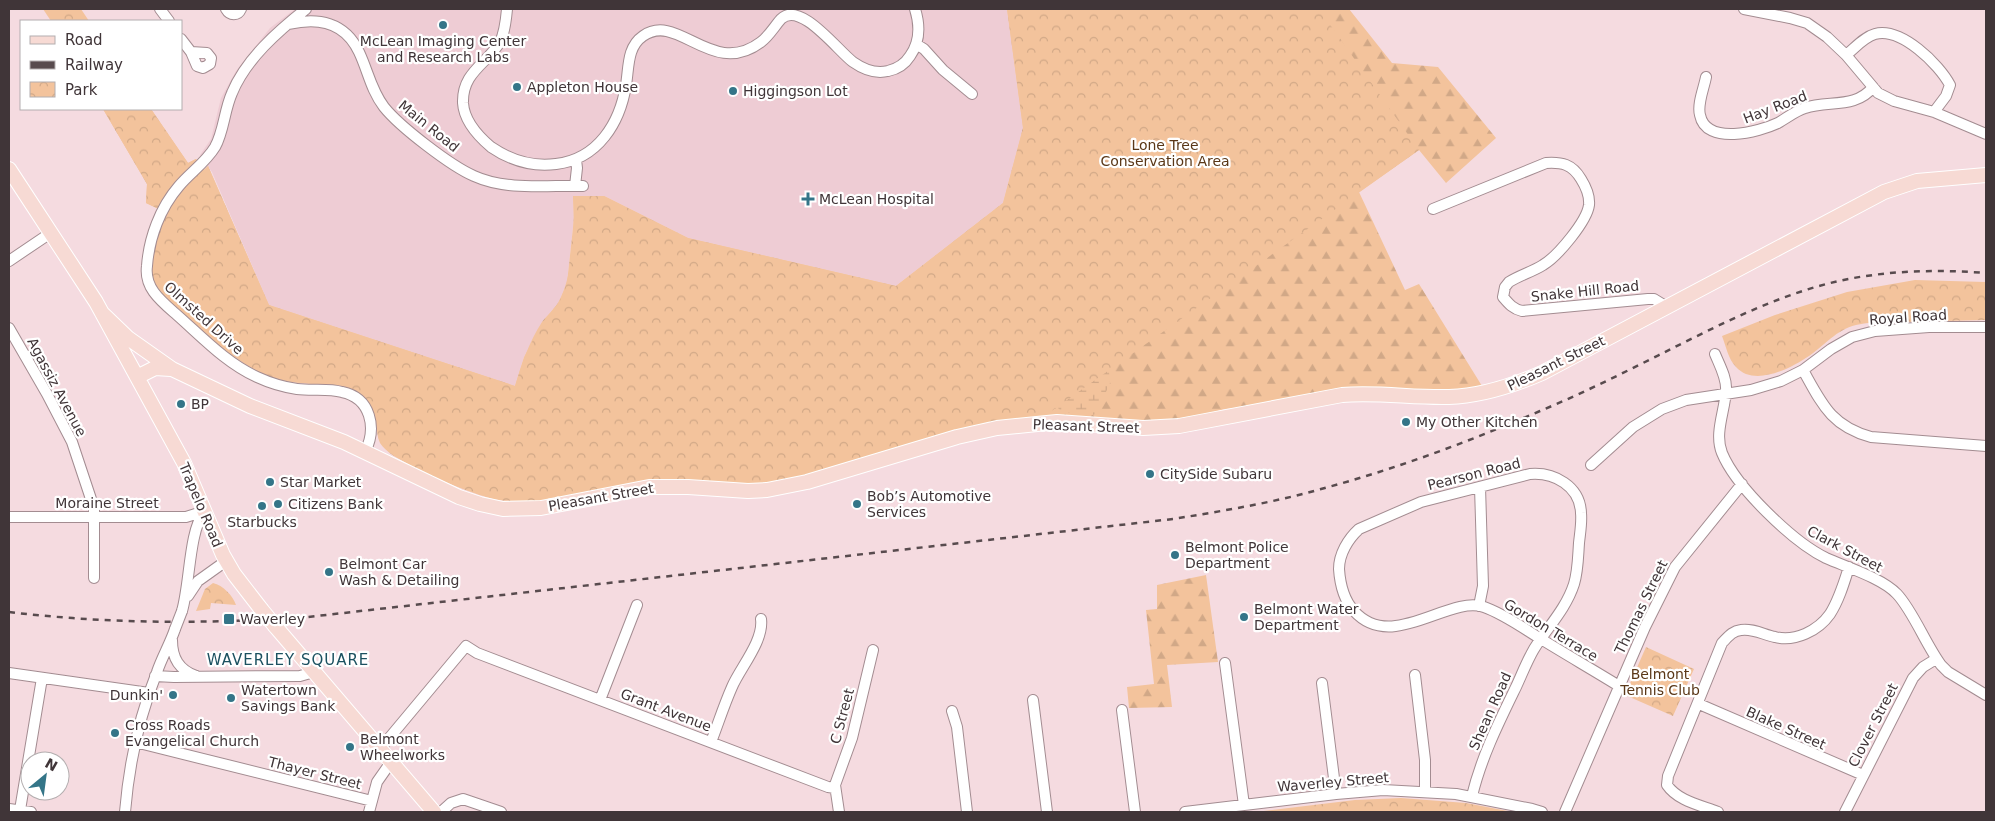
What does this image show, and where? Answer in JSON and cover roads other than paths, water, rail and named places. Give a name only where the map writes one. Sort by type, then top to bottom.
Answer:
[{"type":"main road","points":[[1972,176],[1986,165]]},
{"type":"main road","name":"Trapelo Road","points":[[9,169],[52,232],[102,313],[184,463],[226,561],[237,579],[434,812]]},
{"type":"main road","name":"Pleasant Street","points":[[102,313],[128,338],[172,369],[250,406],[365,452],[466,500],[503,509],[541,508],[649,487],[688,487],[748,491],[768,490],[806,482],[968,434],[1016,425],[1056,422],[1143,428],[1179,426],[1342,395],[1449,397],[1485,393],[1512,386],[1535,376],[1884,192],[1917,181],[1986,175]]},
{"type":"main road","points":[[137,377],[159,367],[172,369]]},
{"type":"street","points":[[160,9],[168,20]]},
{"type":"street","points":[[226,9],[234,15],[242,9]]},
{"type":"street","name":"Olmsted Drive","points":[[306,9],[286,25],[259,53],[238,82],[229,100],[220,136],[215,147],[179,186],[166,204],[154,230],[147,261],[146,276],[152,290],[161,301],[223,356],[243,370],[280,385],[310,391],[339,391],[349,394],[358,400],[368,411],[372,424],[370,440],[365,452]]},
{"type":"street","points":[[506,9],[505,27],[499,44],[474,70],[466,85],[463,101],[468,119],[476,132],[491,146],[519,161],[540,165],[576,160],[592,151],[611,127],[623,100],[631,53],[638,40],[650,32],[659,30],[670,32],[715,52],[735,54],[759,44],[783,17],[792,13],[801,16],[818,28],[853,62],[868,70],[878,72],[894,70],[910,56],[916,44],[919,29],[915,9]]},
{"type":"street","points":[[1744,9],[1790,18],[1812,27],[1846,55],[1878,93],[1890,99],[1934,112],[1986,134]]},
{"type":"street","name":"Main Road","points":[[286,25],[305,20],[321,21],[331,24],[346,33],[356,46],[372,88],[389,112],[449,161],[469,174],[503,184],[579,186],[576,160]]},
{"type":"street","points":[[1846,55],[1867,38],[1879,34],[1892,36],[1913,45],[1931,61],[1950,85],[1946,96],[1934,112]]},
{"type":"street","points":[[182,40],[191,52]]},
{"type":"street","points":[[916,44],[972,94]]},
{"type":"street","name":"Hay Road","points":[[1706,77],[1700,108],[1702,120],[1712,131],[1733,134],[1745,134],[1764,128],[1808,107],[1853,101],[1869,92],[1873,87]]},
{"type":"street","name":"Snake Hill Road","points":[[1433,209],[1546,163],[1563,162],[1575,171],[1587,191],[1589,201],[1587,212],[1580,224],[1553,258],[1509,282],[1505,287],[1504,297],[1508,303],[1513,308],[1522,311],[1648,299],[1667,306]]},
{"type":"street","points":[[9,261],[52,232]]},
{"type":"street","name":"Royal Road","points":[[1590,466],[1633,427],[1651,414],[1669,405],[1686,400],[1758,389],[1781,381],[1803,370],[1831,349],[1852,337],[1875,331],[1929,327],[1986,327]]},
{"type":"street","name":"Agassiz Avenue","points":[[9,328],[66,428],[93,504],[95,516],[94,578]]},
{"type":"street","name":"Clark Street","points":[[1715,354],[1724,378],[1726,393],[1719,441],[1726,461],[1742,484],[1800,542],[1826,558],[1885,585],[1897,594],[1936,659],[1948,672],[1986,695]]},
{"type":"street","points":[[1803,370],[1826,411],[1854,432],[1871,437],[1986,446]]},
{"type":"street","name":"Pearson Road","points":[[1479,606],[1454,610],[1394,626],[1376,624],[1357,614],[1347,600],[1340,578],[1340,565],[1343,553],[1352,536],[1359,529],[1421,502],[1530,474],[1548,474],[1559,478],[1576,497],[1581,511]]},
{"type":"street","name":"Thomas Street","points":[[1565,812],[1645,627],[1675,567],[1742,484]]},
{"type":"street","points":[[1479,606],[1484,586],[1480,487]]},
{"type":"street","points":[[182,611],[188,584],[195,529],[205,511]]},
{"type":"street","name":"Moraine Street","points":[[9,517],[186,517],[205,511]]},
{"type":"street","name":"Shean Road","points":[[1472,796],[1477,776],[1502,715],[1533,651],[1566,603],[1574,585],[1578,562],[1581,511]]},
{"type":"street","points":[[125,812],[135,742],[155,676],[182,611],[196,583],[226,561]]},
{"type":"street","points":[[1718,812],[1683,799],[1672,792],[1667,784],[1668,776],[1699,704],[1722,643],[1730,634],[1740,630],[1750,630],[1783,638],[1800,636],[1810,632],[1823,622],[1832,610],[1849,567]]},
{"type":"street","points":[[600,700],[637,605]]},
{"type":"street","name":"Gordon Terrace","points":[[1479,606],[1507,618],[1619,686]]},
{"type":"street","points":[[711,742],[732,686],[756,641],[761,628],[761,619]]},
{"type":"street","points":[[174,633],[173,650],[177,664],[185,671],[200,677]]},
{"type":"street","name":"Grant Avenue","points":[[380,749],[466,646],[476,653],[835,788]]},
{"type":"street","name":"C Street","points":[[835,788],[855,727],[873,650]]},
{"type":"street","name":"Clover Street","points":[[1844,812],[1913,678],[1923,667],[1936,659]]},
{"type":"street","points":[[1225,664],[1244,805]]},
{"type":"street","points":[[155,676],[300,676],[314,672]]},
{"type":"street","points":[[9,673],[149,693]]},
{"type":"street","points":[[1415,675],[1425,760],[1425,791]]},
{"type":"street","points":[[20,810],[42,678]]},
{"type":"street","points":[[1322,684],[1336,794]]},
{"type":"street","points":[[1033,700],[1047,812]]},
{"type":"street","name":"Blake Street","points":[[1699,704],[1863,775]]},
{"type":"street","points":[[1122,710],[1135,812]]},
{"type":"street","points":[[952,711],[957,727],[967,812]]},
{"type":"street","name":"Thayer Street","points":[[135,742],[372,801]]},
{"type":"street","points":[[369,812],[377,782],[391,762]]},
{"type":"street","points":[[835,788],[839,812]]},
{"type":"street","name":"Waverley Street","points":[[1185,812],[1383,790],[1425,791],[1472,796],[1542,812]]},
{"type":"street","points":[[441,812],[451,803],[464,799],[501,812]]},
{"type":"street","points":[[9,808],[31,812]]},
{"type":"railway","points":[[9,612],[83,619],[158,622],[308,617],[1173,519],[1210,513],[1303,494],[1377,473],[1459,444],[1571,398],[1735,318],[1813,288],[1866,276],[1896,273],[1941,271],[1986,273]]},
{"type":"place","name":"McLean Imaging Center and Research Labs","points":[[443,25]]},
{"type":"place","name":"Appleton House","points":[[517,87]]},
{"type":"place","name":"Higgingson Lot","points":[[733,91]]},
{"type":"place","name":"McLean Hospital","points":[[808,199]]},
{"type":"place","name":"BP","points":[[181,404]]},
{"type":"place","name":"My Other Kitchen","points":[[1406,422]]},
{"type":"place","name":"CitySide Subaru","points":[[1150,474]]},
{"type":"place","name":"Star Market","points":[[270,482]]},
{"type":"place","name":"Citizens Bank","points":[[278,504]]},
{"type":"place","name":"Bob’s Automotive Services","points":[[857,504]]},
{"type":"place","name":"Starbucks","points":[[262,506]]},
{"type":"place","name":"Belmont Police Department","points":[[1175,555]]},
{"type":"place","name":"Belmont Car Wash & Detailing","points":[[329,572]]},
{"type":"place","name":"Belmont Water Department","points":[[1244,617]]},
{"type":"place","name":"Waverley","points":[[229,619]]},
{"type":"place","name":"Dunkin'","points":[[173,695]]},
{"type":"place","name":"Watertown Savings Bank","points":[[231,698]]},
{"type":"place","name":"Cross Roads Evangelical Church","points":[[115,733]]},
{"type":"place","name":"Belmont Wheelworks","points":[[350,747]]},
{"type":"district","name":"WAVERLEY SQUARE","points":[[288,660]]},
{"type":"park label","name":"Lone Tree Conservation Area","points":[[1165,154]]},
{"type":"park label","name":"Belmont Tennis Club","points":[[1660,682]]}]
